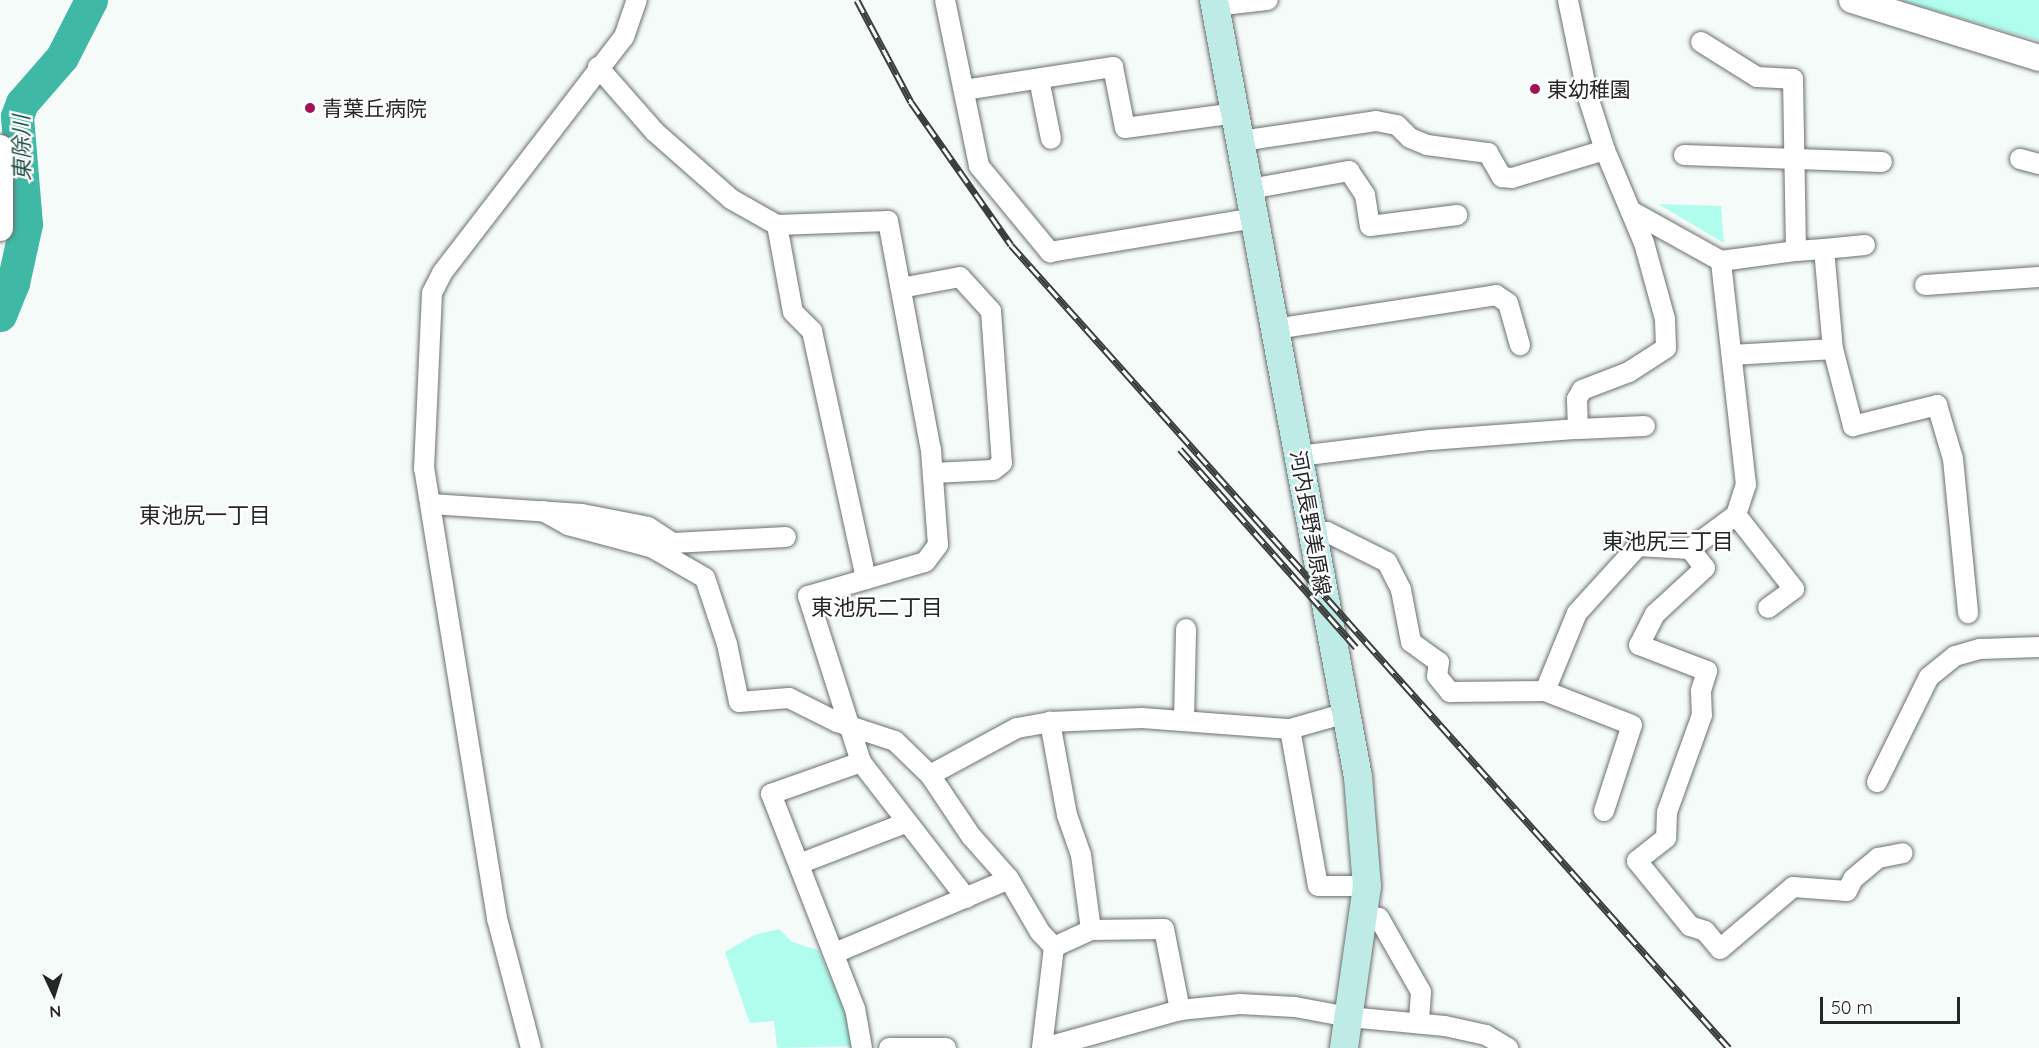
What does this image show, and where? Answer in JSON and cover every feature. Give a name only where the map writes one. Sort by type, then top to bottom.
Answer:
[{"type":"main road","name":"河内長野美原線","points":[[1214,3],[1256,218],[1358,777],[1367,886],[1344,1048]]},
{"type":"street","points":[[531,1048],[497,918],[423,460],[432,293],[442,273],[598,67],[624,37],[637,0]]},
{"type":"street","points":[[945,0],[979,166],[1050,252],[1256,218]]},
{"type":"street","points":[[1214,3],[1268,0]]},
{"type":"street","points":[[1568,0],[1588,97],[1605,150],[1630,211],[1665,318],[1666,348],[1629,372],[1582,390],[1577,399],[1578,429]]},
{"type":"street","points":[[1852,0],[2039,58]]},
{"type":"street","points":[[1701,42],[1757,77],[1793,80],[1796,251]]},
{"type":"street","points":[[598,67],[664,140],[731,199],[777,225],[888,221],[933,473],[938,545],[925,562],[808,596],[861,762],[889,795],[905,823],[966,898]]},
{"type":"street","points":[[964,90],[1113,67],[1125,128],[1236,113]]},
{"type":"street","points":[[1039,78],[1051,139]]},
{"type":"street","points":[[1241,141],[1376,121],[1397,125],[1426,145],[1488,153],[1502,177],[1512,178],[1605,150]]},
{"type":"street","points":[[0,148],[0,228]]},
{"type":"street","points":[[1684,155],[1793,161],[1882,162]]},
{"type":"street","points":[[1250,189],[1349,171],[1365,195],[1370,226],[1457,215]]},
{"type":"street","points":[[1630,211],[1721,261],[1865,245]]},
{"type":"street","points":[[777,225],[793,312],[812,331],[866,579]]},
{"type":"street","points":[[1824,249],[1833,349],[1852,426],[1937,405],[1953,459],[1968,613]]},
{"type":"street","points":[[1545,691],[1577,613],[1638,546],[1690,549],[1736,515],[1746,485],[1721,261]]},
{"type":"street","points":[[901,288],[960,276],[991,311],[1002,463],[993,470],[933,473]]},
{"type":"street","points":[[1925,285],[2039,277]]},
{"type":"street","points":[[1275,329],[1496,295],[1508,303],[1520,345]]},
{"type":"street","points":[[1733,355],[1833,349]]},
{"type":"street","points":[[1299,456],[1431,440],[1645,426]]},
{"type":"street","points":[[431,504],[582,514],[648,527],[673,543],[786,537]]},
{"type":"street","points":[[543,512],[568,525],[653,548],[705,578],[728,644],[739,702],[789,698],[849,726],[895,741],[930,775],[971,836],[1009,879],[1040,932],[1054,947],[1043,1048],[1180,1010],[1240,1004],[1295,1006],[1349,1017],[1419,1023],[1486,1035],[1508,1048]]},
{"type":"street","points":[[1736,515],[1794,589],[1768,608]]},
{"type":"street","points":[[1313,534],[1327,532],[1387,562],[1401,590],[1411,642],[1439,662],[1437,676],[1450,692],[1545,691],[1632,725],[1604,811]]},
{"type":"street","points":[[1690,549],[1705,568],[1655,614],[1639,645],[1707,671],[1701,691],[1702,715],[1667,812],[1666,838],[1637,861],[1690,926],[1705,931],[1720,950],[1793,887],[1847,891],[1853,879],[1878,858],[1903,853]]},
{"type":"street","points":[[1184,720],[1186,629]]},
{"type":"street","points":[[1877,782],[1929,677],[1955,656],[1980,649],[2039,647]]},
{"type":"street","points":[[930,775],[1017,728],[1050,722],[1184,720],[1237,728],[1290,729],[1346,713]]},
{"type":"street","points":[[1050,722],[1067,815],[1081,855],[1091,930]]},
{"type":"street","points":[[1290,729],[1318,886],[1367,886]]},
{"type":"street","points":[[861,762],[771,795],[835,953],[855,1009],[862,1048]]},
{"type":"street","points":[[799,864],[905,823]]},
{"type":"street","points":[[835,953],[1009,879]]},
{"type":"street","points":[[1364,915],[1379,918],[1421,992],[1419,1023]]},
{"type":"street","points":[[1054,947],[1091,930],[1164,929],[1180,1010]]},
{"type":"street","points":[[889,1048],[946,1048]]},
{"type":"green space","points":[[1899,0],[2039,0],[2039,41]]},
{"type":"green space","points":[[1658,204],[1721,206],[1724,243]]},
{"type":"green space","points":[[779,929],[792,942],[818,950],[850,1019],[855,1046],[777,1048],[774,1021],[750,1023],[725,952],[754,935]]},
{"type":"waterway","name":"東除川","points":[[0,315],[13,283],[26,224],[17,116],[22,103],[62,57],[91,0]]},
{"type":"railway","points":[[857,0],[911,102],[1011,245],[1729,1048]]},
{"type":"railway","points":[[1180,449],[1356,647]]},
{"type":"place","name":"東幼稚園","points":[[1535,89]]},
{"type":"place","name":"青葉丘病院","points":[[310,108]]},
{"type":"district","name":"東池尻一丁目","points":[[205,516]]},
{"type":"district","name":"東池尻三丁目","points":[[1668,542]]},
{"type":"district","name":"東池尻二丁目","points":[[877,608]]}]
